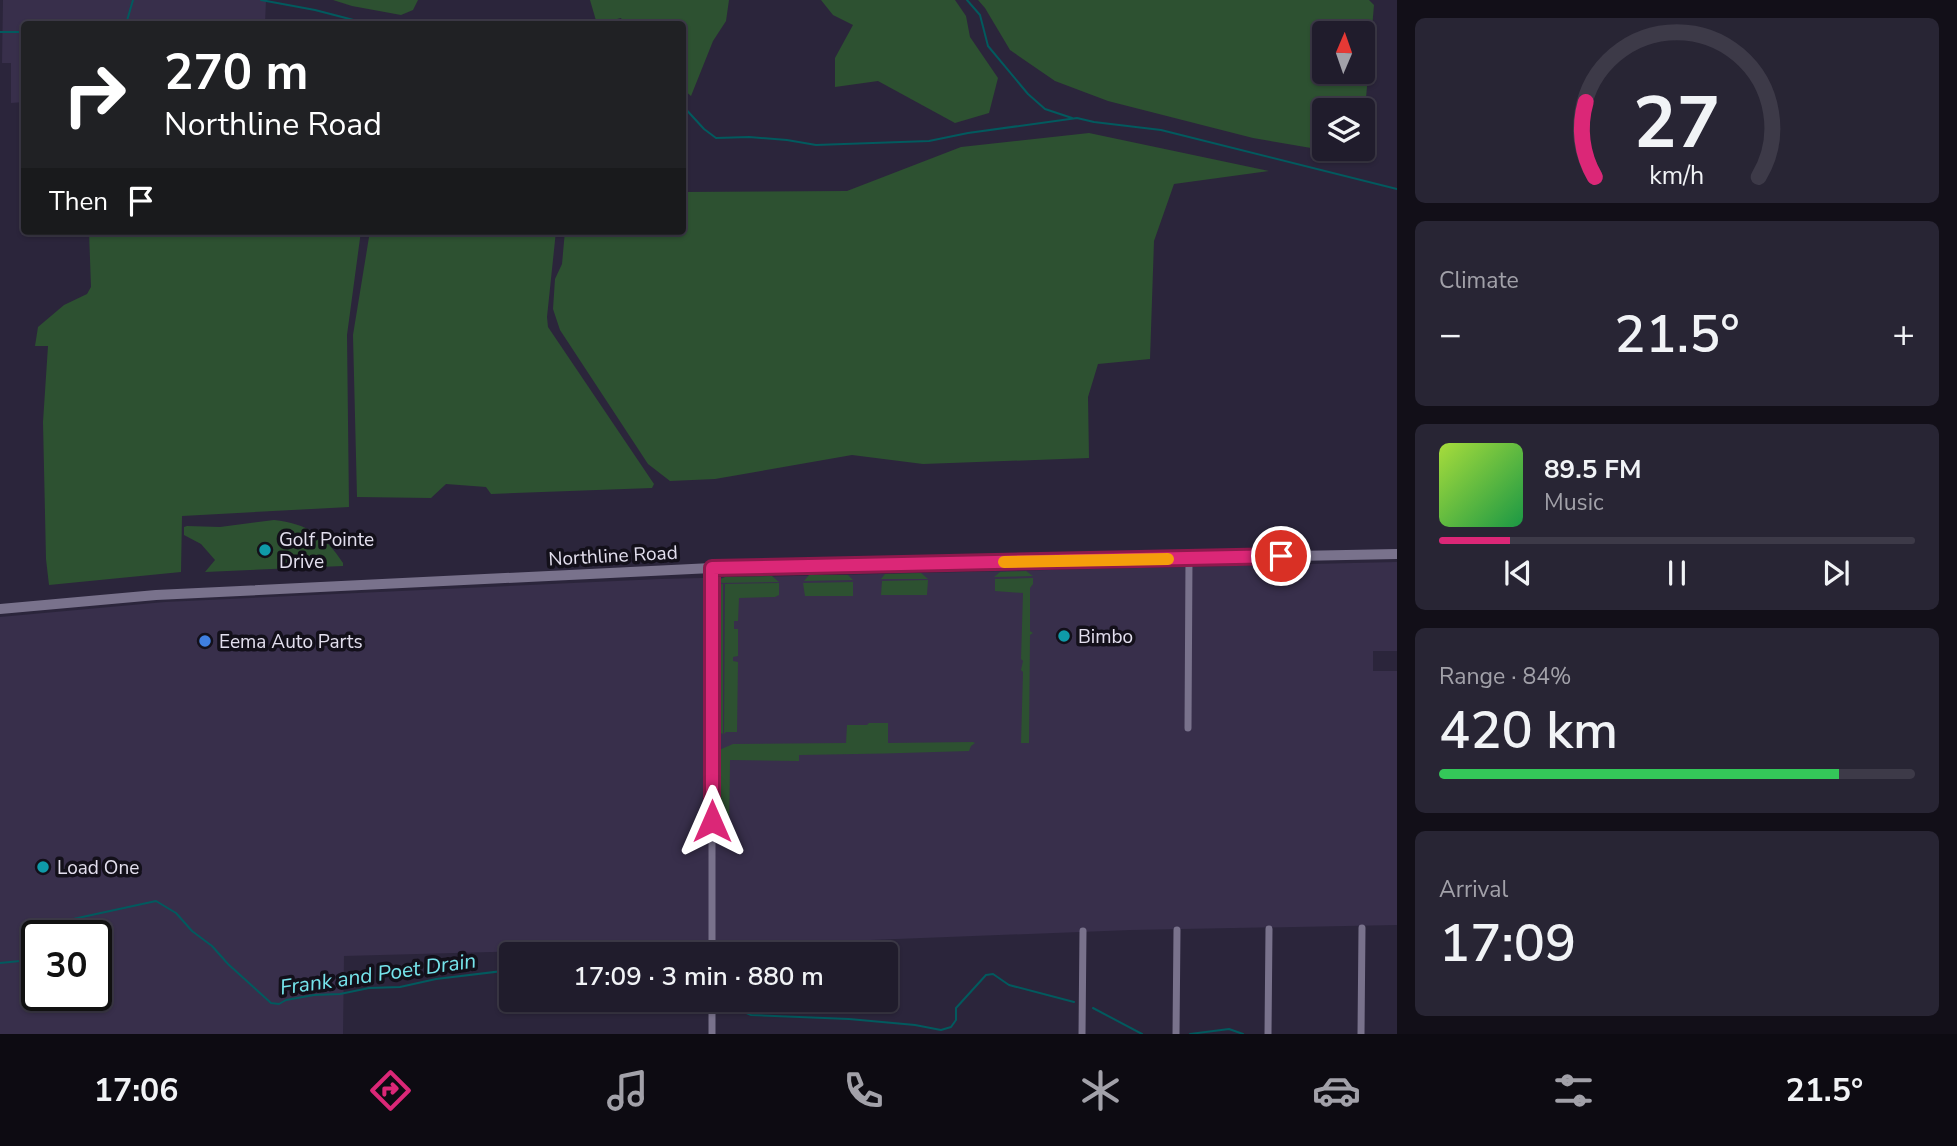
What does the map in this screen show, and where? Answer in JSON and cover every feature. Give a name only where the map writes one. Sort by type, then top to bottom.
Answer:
[{"type":"main road","name":"Northline Road","points":[[0,609],[156,595],[712,568],[1397,554]]},
{"type":"street","points":[[1188,728],[1189,559]]},
{"type":"street","points":[[712,568],[712,942]]},
{"type":"street","points":[[1361,1034],[1362,928]]},
{"type":"street","points":[[1268,1034],[1269,929]]},
{"type":"street","points":[[1176,1034],[1177,930]]},
{"type":"street","points":[[1082,1034],[1083,931]]},
{"type":"street","points":[[712,1012],[712,1034]]},
{"type":"shaded area","points":[[3,0],[266,0],[265,21],[21,21],[21,102],[11,103],[11,63],[2,63]]},
{"type":"shaded area","points":[[1397,562],[1397,651],[1373,651],[1373,671],[1397,671],[1397,925],[1131,930],[820,942],[499,942],[499,952],[344,956],[343,1034],[0,1034],[0,617],[165,602],[660,579]]},
{"type":"green space","points":[[333,0],[418,0],[413,10],[401,15]]},
{"type":"green space","points":[[590,0],[729,0],[726,21],[713,41],[691,96],[686,92],[686,21],[622,21],[621,18],[596,21]]},
{"type":"green space","points":[[821,0],[955,0],[966,16],[970,37],[998,78],[989,113],[955,123],[878,81],[835,87],[835,58],[853,25],[833,15]]},
{"type":"green space","points":[[978,0],[1369,0],[1374,5],[1373,21],[1312,21],[1312,84],[1367,84],[1366,98],[1312,98],[1311,148],[1253,138],[1108,101],[1055,81],[1010,50]]},
{"type":"green space","points":[[1089,133],[1269,171],[1174,184],[1154,241],[1150,359],[1098,364],[1088,397],[1089,458],[923,464],[852,455],[715,479],[670,481],[648,464],[560,330],[553,309],[555,279],[562,264],[565,235],[686,235],[686,192],[847,191],[961,147]]},
{"type":"green space","points":[[89,235],[360,235],[347,335],[349,507],[182,516],[181,572],[49,585],[43,422],[48,346],[35,346],[38,327],[64,305],[87,294],[91,287]]},
{"type":"green space","points":[[369,235],[556,235],[548,327],[654,484],[652,488],[491,494],[486,487],[446,484],[431,498],[357,497],[353,335]]},
{"type":"green space","name":"Golf Pointe Drive","points":[[274,520],[296,524],[314,532],[329,545],[343,566],[205,572],[215,560],[201,544],[184,535],[184,527],[187,526],[220,527]]},
{"type":"green space","points":[[1026,571],[1033,576],[994,577],[1000,572]]},
{"type":"green space","points":[[921,573],[928,579],[881,579],[885,574]]},
{"type":"green space","points":[[809,575],[848,575],[853,580],[804,581]]},
{"type":"green space","points":[[772,576],[779,582],[718,583],[725,577]]},
{"type":"green space","points":[[1033,578],[1030,588],[1030,631],[1033,633],[1030,635],[1029,743],[1021,743],[1023,593],[995,591],[995,579]]},
{"type":"green space","points":[[928,580],[927,595],[881,595],[882,581]]},
{"type":"green space","points":[[853,582],[853,596],[805,596],[803,583]]},
{"type":"green space","points":[[779,583],[779,595],[775,597],[739,598],[738,621],[734,621],[734,629],[738,629],[738,656],[733,657],[733,661],[738,662],[737,732],[724,734],[725,584]]},
{"type":"green space","points":[[717,584],[723,584],[723,734],[717,726]]},
{"type":"green space","points":[[888,723],[888,743],[975,743],[969,751],[799,755],[799,761],[730,760],[729,843],[722,843],[716,822],[719,750],[733,744],[846,743],[847,725]]},
{"type":"waterway","points":[[127,21],[133,0]]},
{"type":"waterway","points":[[261,0],[357,21]]},
{"type":"waterway","points":[[967,0],[980,15],[988,46],[1028,94],[1045,109],[1072,118]]},
{"type":"waterway","points":[[0,32],[21,32]]},
{"type":"waterway","points":[[686,109],[716,138],[749,137],[816,145],[929,141],[1077,118],[1161,130],[1397,189]]},
{"type":"waterway","name":"Frank and Poet Drain","points":[[69,920],[156,901],[176,913],[271,1003],[279,1004],[286,1000],[314,995],[400,987],[436,979],[499,971]]},
{"type":"waterway","name":"Frank and Poet Drain","points":[[0,963],[21,960]]},
{"type":"waterway","name":"Frank and Poet Drain","points":[[744,1012],[751,1015],[915,1025],[941,1030],[951,1027],[956,1020],[956,1008],[986,975],[993,974],[1009,985],[1074,1002]]},
{"type":"waterway","name":"Frank and Poet Drain","points":[[1093,1008],[1142,1034]]},
{"type":"waterway","name":"Frank and Poet Drain","points":[[1190,1034],[1229,1029],[1243,1034]]},
{"type":"slow traffic","points":[[1004,562],[1168,559]]},
{"type":"place","name":"Golf Pointe Drive","points":[[265,550]]},
{"type":"place","name":"Bimbo","points":[[1064,636]]},
{"type":"place","name":"Eema Auto Parts","points":[[205,641]]},
{"type":"place","name":"Load One","points":[[43,867]]},
{"type":"route","points":[[712,821],[712,568],[1281,556]]}]
